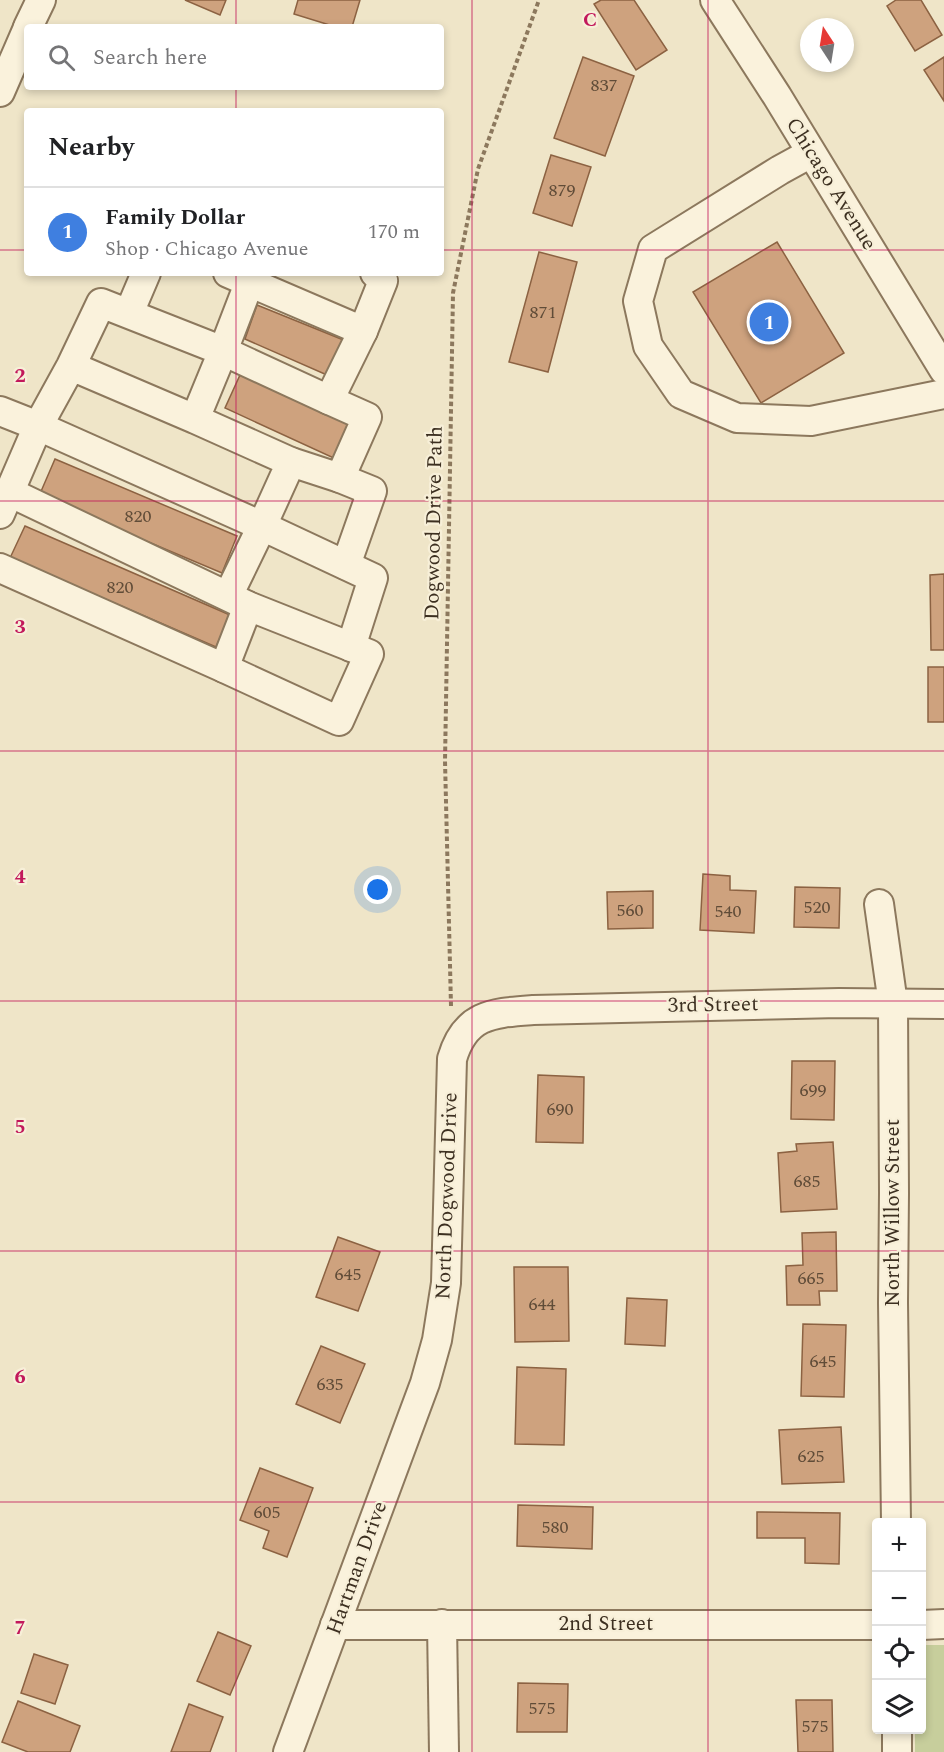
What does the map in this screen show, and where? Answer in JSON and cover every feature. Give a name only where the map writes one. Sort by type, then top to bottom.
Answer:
[{"type":"street","points":[[25,24],[40,0]]},
{"type":"street","name":"Chicago Avenue","points":[[715,0],[944,370]]},
{"type":"street","points":[[0,92],[19,34]]},
{"type":"street","points":[[811,153],[653,249],[638,301],[648,346],[681,394],[737,418],[811,422],[944,394]]},
{"type":"street","points":[[129,313],[145,276]]},
{"type":"street","points":[[195,419],[223,351],[243,276],[363,330]]},
{"type":"street","points":[[328,400],[363,330],[383,281],[378,276]]},
{"type":"street","points":[[0,568],[339,722],[369,654],[5,503],[38,426],[102,303],[223,351],[367,417],[340,478]]},
{"type":"street","points":[[71,366],[291,462],[372,491],[346,565]]},
{"type":"street","points":[[0,411],[262,526],[373,578],[351,646]]},
{"type":"street","points":[[224,668],[238,601],[262,526],[291,462]]},
{"type":"street","name":"North Willow Street","points":[[879,904],[893,1004],[896,1518]]},
{"type":"street","name":"3rd Street","points":[[483,1018],[499,1012],[533,1010],[839,1003],[944,1004]]},
{"type":"street","name":"North Dogwood Drive","points":[[425,1383],[437,1340],[446,1283],[452,1059],[457,1043],[466,1029],[483,1018]]},
{"type":"street","name":"Hartman Drive","points":[[288,1752],[425,1383]]},
{"type":"street","points":[[442,1624],[444,1752]]},
{"type":"street","points":[[926,1625],[944,1624]]},
{"type":"street","name":"2nd Street","points":[[335,1625],[872,1625]]},
{"type":"street","points":[[897,1734],[897,1752]]},
{"type":"path","name":"Dogwood Drive Path","points":[[451,1011],[445,761],[453,293],[478,169],[538,0]]},
{"type":"green space","points":[[926,1645],[944,1645],[944,1752],[915,1752],[915,1734],[926,1734]]},
{"type":"building","points":[[185,0],[226,0],[220,15]]},
{"type":"building","points":[[298,0],[360,0],[353,24],[326,24],[294,14]]},
{"type":"building","points":[[601,0],[634,0],[667,50],[636,70],[594,4]]},
{"type":"building","points":[[896,0],[921,0],[942,35],[915,51],[887,6]]},
{"type":"building","points":[[583,57],[634,76],[605,156],[554,138]]},
{"type":"building","points":[[944,57],[944,101],[924,70]]},
{"type":"building","points":[[551,155],[591,167],[572,226],[533,213]]},
{"type":"building","points":[[777,242],[844,353],[761,403],[693,292]]},
{"type":"building","points":[[539,252],[577,262],[548,372],[509,362]]},
{"type":"building","points":[[257,305],[346,341],[327,375],[245,339]]},
{"type":"building","points":[[240,375],[353,424],[338,460],[225,408]]},
{"type":"building","points":[[55,459],[237,536],[222,573],[39,496]]},
{"type":"building","points":[[25,526],[230,615],[216,647],[10,558]]},
{"type":"building","points":[[944,574],[944,650],[931,650],[930,575]]},
{"type":"building","points":[[928,667],[944,667],[944,722],[928,722]]},
{"type":"building","points":[[703,874],[730,876],[730,890],[756,891],[754,933],[700,930]]},
{"type":"building","points":[[795,887],[840,888],[839,928],[794,927]]},
{"type":"building","points":[[653,891],[653,928],[608,929],[607,892]]},
{"type":"building","points":[[792,1061],[835,1061],[834,1120],[791,1119]]},
{"type":"building","points":[[538,1075],[584,1077],[583,1143],[536,1142]]},
{"type":"building","points":[[833,1142],[837,1209],[781,1212],[778,1153],[797,1151],[796,1144]]},
{"type":"building","points":[[836,1232],[837,1291],[819,1291],[820,1305],[787,1305],[786,1266],[803,1265],[802,1233]]},
{"type":"building","points":[[338,1237],[380,1252],[358,1311],[316,1297]]},
{"type":"building","points":[[514,1267],[568,1267],[569,1341],[515,1342]]},
{"type":"building","points":[[627,1298],[667,1300],[665,1346],[625,1344]]},
{"type":"building","points":[[803,1324],[846,1325],[844,1397],[801,1396]]},
{"type":"building","points":[[321,1346],[365,1364],[340,1423],[296,1404]]},
{"type":"building","points":[[517,1367],[566,1369],[564,1445],[515,1444]]},
{"type":"building","points":[[841,1427],[844,1482],[782,1484],[779,1430]]},
{"type":"building","points":[[260,1468],[313,1488],[287,1557],[263,1548],[269,1531],[240,1520]]},
{"type":"building","points":[[518,1505],[593,1507],[592,1549],[517,1546]]},
{"type":"building","points":[[757,1512],[840,1513],[839,1564],[805,1563],[805,1538],[757,1538]]},
{"type":"building","points":[[218,1632],[251,1646],[230,1695],[197,1681]]},
{"type":"building","points":[[34,1654],[68,1665],[55,1704],[21,1693]]},
{"type":"building","points":[[518,1683],[568,1684],[567,1732],[517,1732]]},
{"type":"building","points":[[796,1700],[832,1700],[833,1752],[798,1752]]},
{"type":"building","points":[[18,1701],[80,1726],[70,1752],[28,1752],[2,1742]]},
{"type":"building","points":[[189,1704],[223,1717],[210,1752],[171,1752]]},
{"type":"place","name":"Family Dollar","points":[[769,322]]}]
